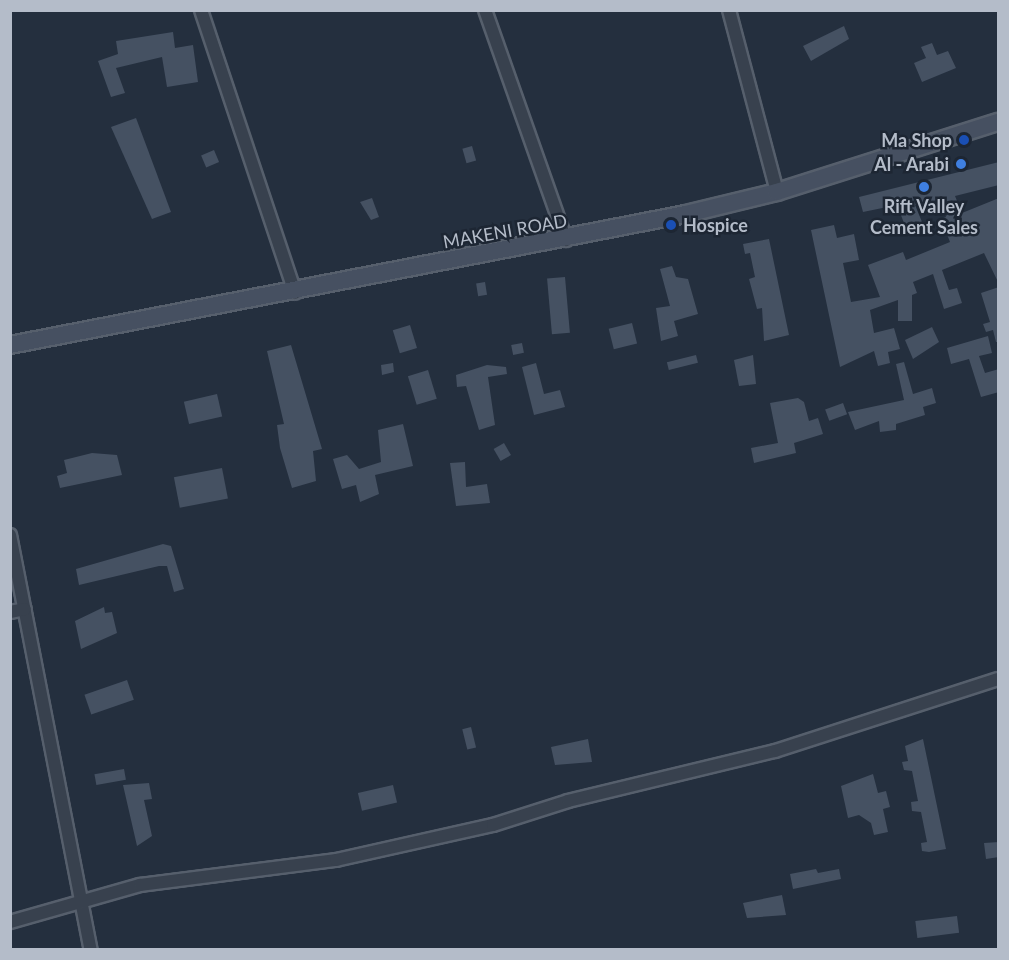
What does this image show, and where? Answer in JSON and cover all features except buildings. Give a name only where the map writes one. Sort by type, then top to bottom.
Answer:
[{"type":"main road","name":"MAKENI ROAD","points":[[10,345],[567,240],[777,192],[999,122]]},
{"type":"street","points":[[201,10],[295,293]]},
{"type":"street","points":[[484,10],[567,240]]},
{"type":"street","points":[[729,10],[777,192]]},
{"type":"street","points":[[10,535],[91,950]]},
{"type":"street","points":[[10,612],[25,609]]},
{"type":"street","points":[[10,922],[81,905],[140,885],[336,860],[493,825],[568,801],[775,751],[999,679]]},
{"type":"place","name":"Ma Shop","points":[[964,140]]},
{"type":"place","name":"Al - Arabi","points":[[961,164]]},
{"type":"place","name":"Rift Valley Cement Sales","points":[[924,187]]},
{"type":"place","name":"Hospice","points":[[671,225]]}]
